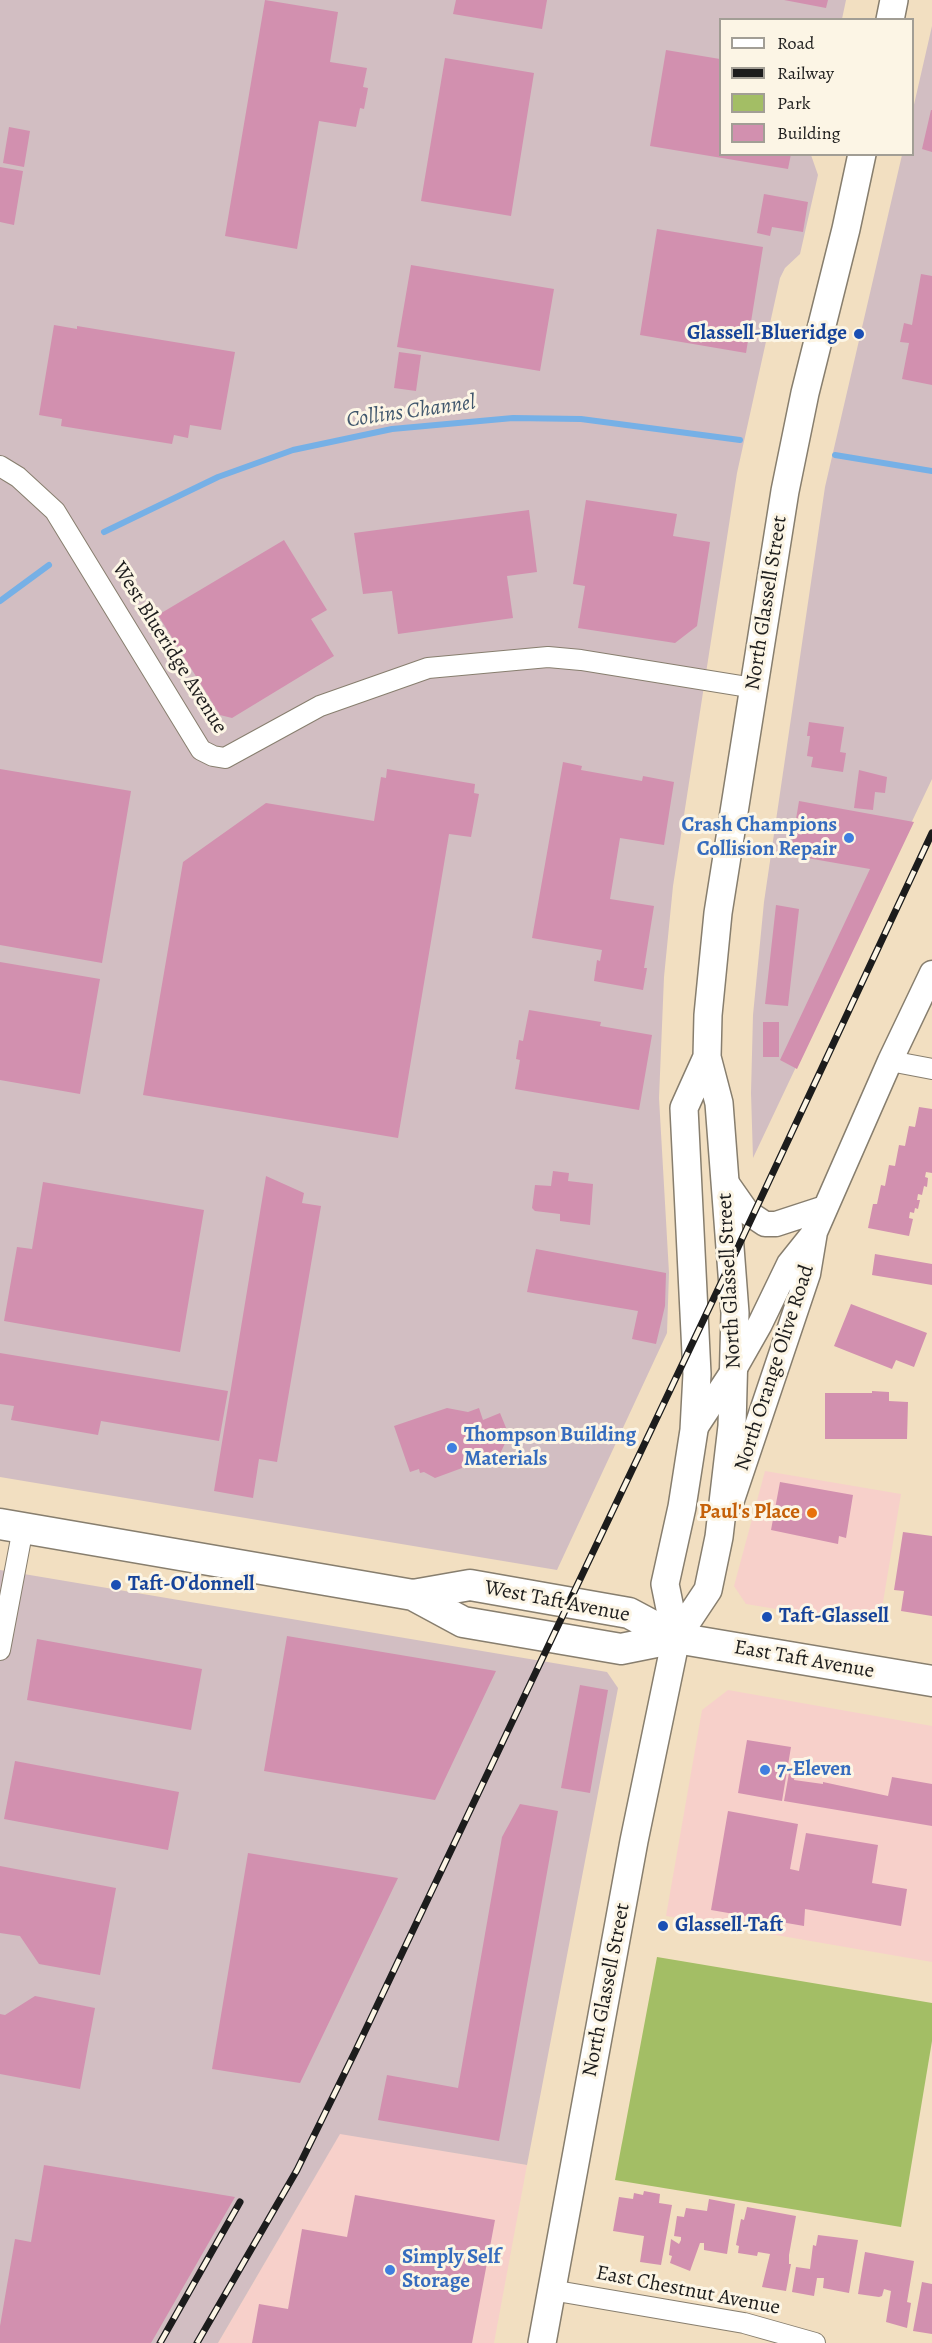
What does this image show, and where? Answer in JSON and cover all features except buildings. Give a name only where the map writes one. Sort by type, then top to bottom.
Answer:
[{"type":"main road","points":[[890,18],[894,0]]},
{"type":"main road","name":"North Glassell Street","points":[[542,2343],[634,1841],[676,1638],[708,1590],[719,1537],[732,1426],[735,1313],[719,1103],[707,1057],[708,1015],[718,913],[785,491],[802,404],[862,156]]},
{"type":"main road","name":"North Glassell Street","points":[[676,1638],[665,1584],[682,1507],[694,1430],[697,1374],[697,1333],[684,1108],[707,1057]]},
{"type":"main road","name":"West Taft Avenue","points":[[12,1526],[413,1595],[463,1622],[621,1649],[676,1638]]},
{"type":"main road","name":"East Taft Avenue","points":[[676,1638],[932,1681]]},
{"type":"street","name":"West Blueridge Avenue","points":[[0,466],[18,477],[55,511],[201,750],[213,756],[225,758],[320,706],[428,668],[548,657],[582,660],[754,688]]},
{"type":"street","name":"North Orange Olive Road","points":[[719,1537],[808,1274],[815,1232],[890,1061],[932,973]]},
{"type":"street","points":[[890,1061],[932,1069]]},
{"type":"street","points":[[726,1182],[747,1212],[765,1224],[776,1224],[825,1208]]},
{"type":"street","name":"North Orange Olive Road","points":[[694,1430],[735,1368],[760,1324],[789,1264],[815,1232]]},
{"type":"street","points":[[0,1650],[12,1526]]},
{"type":"street","name":"East Chestnut Avenue","points":[[551,2290],[744,2323],[815,2343]]},
{"type":"shaded area","points":[[0,0],[846,0],[842,18],[719,18],[719,156],[811,156],[818,175],[800,254],[785,268],[780,278],[737,473],[673,886],[664,977],[659,1098],[669,1273],[667,1333],[557,1570],[0,1477]]},
{"type":"shaded area","points":[[932,26],[932,779],[753,1158],[751,1093],[753,1015],[764,902],[825,487],[902,156],[914,156],[914,105]]},
{"type":"shaded area","points":[[765,1471],[901,1494],[879,1626],[746,1604],[734,1586]]},
{"type":"shaded area","points":[[0,1570],[607,1672],[618,1688],[527,2165],[340,2134],[218,2343],[0,2343]]},
{"type":"shaded area","points":[[728,1690],[932,1726],[932,1962],[666,1916],[702,1710]]},
{"type":"shaded area","points":[[340,2133],[527,2165],[494,2343],[218,2343]]},
{"type":"green space","points":[[657,1957],[932,2003],[932,2041],[901,2227],[615,2180]]},
{"type":"waterway","name":"Collins Channel","points":[[104,532],[218,477],[293,450],[392,429],[513,418],[581,419],[740,440]]},
{"type":"waterway","name":"Collins Channel","points":[[835,455],[932,471]]},
{"type":"waterway","name":"Collins Channel","points":[[0,601],[49,565]]},
{"type":"railway","points":[[197,2343],[297,2170],[355,2052],[732,1260],[932,833]]},
{"type":"railway","points":[[160,2343],[240,2202]]},
{"type":"place","name":"Glassell-Blueridge","points":[[859,334]]},
{"type":"place","name":"Crash Champions Collision Repair","points":[[849,838]]},
{"type":"place","name":"Thompson Building Materials","points":[[452,1448]]},
{"type":"place","name":"Paul's Place","points":[[812,1513]]},
{"type":"place","name":"Taft-O'donnell","points":[[116,1585]]},
{"type":"place","name":"Taft-Glassell","points":[[767,1617]]},
{"type":"place","name":"7-Eleven","points":[[765,1770]]},
{"type":"place","name":"Glassell-Taft","points":[[663,1926]]},
{"type":"place","name":"Simply Self Storage","points":[[390,2270]]}]
